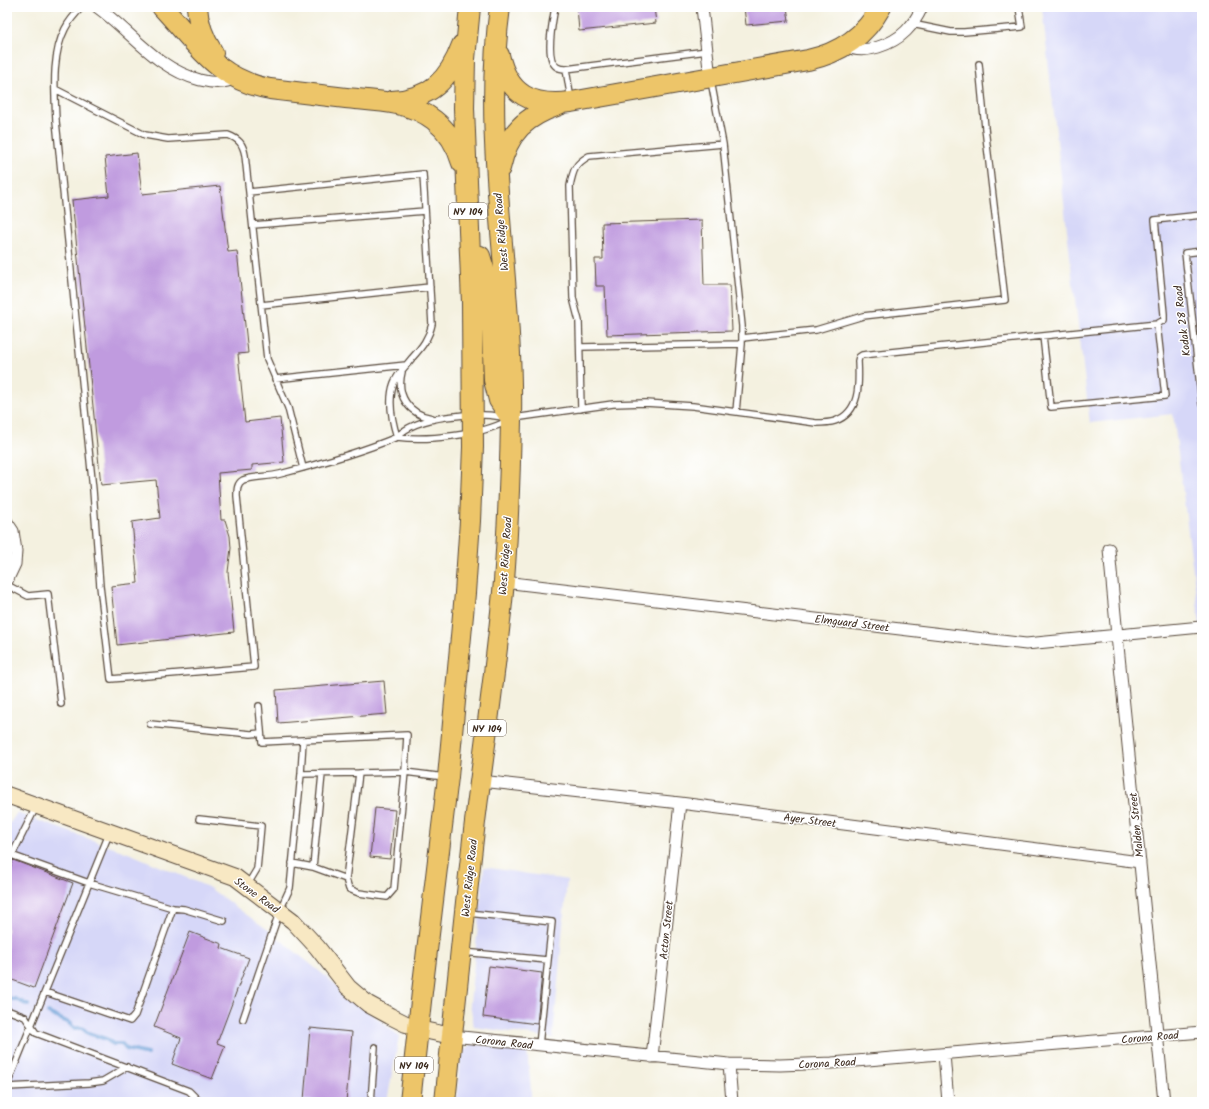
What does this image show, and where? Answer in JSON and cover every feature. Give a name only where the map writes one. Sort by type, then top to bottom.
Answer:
[{"type":"highway","points":[[162,7],[211,60],[223,70],[253,86],[377,101],[403,106],[427,115],[446,131],[456,146],[467,180]]},
{"type":"highway","points":[[197,7],[198,20],[206,41],[219,61],[236,78]]},
{"type":"highway","name":"West Ridge Road","points":[[445,1102],[465,912],[504,582],[508,518],[511,419],[510,372],[507,305],[497,190],[493,111],[494,63],[500,7]]},
{"type":"highway","points":[[497,28],[497,46],[501,63],[506,76],[513,87],[523,95],[534,100],[548,103],[572,102],[815,59],[836,52],[846,46],[867,28],[881,7]]},
{"type":"highway","points":[[377,101],[414,98],[426,93],[440,83],[449,72],[460,51],[470,9]]},
{"type":"highway","name":"NY 104","points":[[410,1102],[448,777],[467,564],[473,424],[472,303],[464,133],[464,83],[470,9]]},
{"type":"highway","points":[[497,190],[503,157],[509,142],[518,130],[527,120],[538,113],[572,102]]},
{"type":"highway","points":[[469,214],[484,269],[492,325],[494,380],[499,400],[511,419]]},
{"type":"street","points":[[97,7],[113,19],[155,58],[176,70],[188,76],[212,82],[224,83],[236,78]]},
{"type":"street","points":[[702,7],[710,78]]},
{"type":"street","points":[[846,46],[856,50],[866,50],[895,40],[912,24],[922,7]]},
{"type":"street","points":[[7,522],[13,531],[16,551],[16,564],[7,581]]},
{"type":"street","name":"Malden Street","points":[[1110,549],[1117,636],[1164,1102]]},
{"type":"street","name":"Elmguard Street","points":[[504,582],[1026,644],[1201,627]]},
{"type":"street","name":"Ayer Street","points":[[481,782],[680,803],[1140,862]]},
{"type":"street","name":"Stone Road","points":[[7,794],[235,877],[280,910],[305,933],[338,976],[358,996],[380,1011],[394,1018],[418,1028],[452,1036]]},
{"type":"street","name":"Acton Street","points":[[652,1057],[680,803]]},
{"type":"street","name":"Corona Road","points":[[452,1036],[729,1064],[780,1065],[832,1063],[1202,1032]]},
{"type":"street","points":[[944,1054],[948,1102]]},
{"type":"street","points":[[729,1064],[732,1102]]},
{"type":"lane","points":[[82,7],[70,20],[60,39],[56,61],[56,121],[93,490],[101,591],[111,679],[254,667],[237,490],[239,484],[243,480],[275,475],[368,449],[397,437],[417,423],[440,418]]},
{"type":"lane","points":[[555,7],[550,55],[556,67],[566,69],[707,51]]},
{"type":"lane","points":[[912,24],[951,32],[1022,27],[1019,7]]},
{"type":"lane","points":[[580,346],[742,341],[816,330],[863,316],[1005,300],[979,64]]},
{"type":"lane","points":[[566,69],[572,102]]},
{"type":"lane","points":[[710,78],[723,144],[742,341],[736,412]]},
{"type":"lane","points":[[55,89],[145,135],[168,139],[228,135],[236,138],[240,142],[244,149],[267,359],[288,408],[303,468]]},
{"type":"lane","points":[[581,409],[579,321],[573,298],[570,186],[573,173],[580,161],[589,156],[723,144]]},
{"type":"lane","points":[[249,192],[423,174],[432,324],[424,344],[394,383],[392,391],[392,413],[397,437]]},
{"type":"lane","points":[[252,225],[425,211]]},
{"type":"lane","points":[[405,367],[401,389],[404,402],[413,411],[419,415],[431,418],[440,418],[493,428],[511,419],[613,404],[645,403],[693,406],[816,423],[835,421],[843,418],[855,403],[858,394],[858,361],[859,357],[862,355],[1157,324],[1164,320],[1164,314],[1155,220],[1202,215]]},
{"type":"lane","name":"Kodak 28 Road","points":[[1202,251],[1185,253],[1202,404]]},
{"type":"lane","points":[[261,305],[430,287]]},
{"type":"lane","points":[[1043,336],[1051,408],[1164,396],[1157,324]]},
{"type":"lane","points":[[275,379],[405,367]]},
{"type":"lane","points":[[397,437],[423,438],[496,416],[511,419]]},
{"type":"lane","points":[[7,585],[28,596],[48,594],[61,704]]},
{"type":"lane","points":[[260,706],[262,742],[407,735],[394,889],[387,897],[359,893],[349,889],[346,879],[359,773]]},
{"type":"lane","points":[[150,724],[251,734],[261,733]]},
{"type":"lane","points":[[243,1019],[280,910],[290,888],[303,740]]},
{"type":"lane","points":[[301,774],[405,772],[448,777]]},
{"type":"lane","points":[[312,867],[322,774]]},
{"type":"lane","points":[[37,805],[9,858],[173,908],[184,909],[224,921]]},
{"type":"lane","points":[[199,819],[261,826],[257,869],[247,886]]},
{"type":"lane","points":[[110,832],[30,1026],[7,1086],[89,1083],[103,1081],[127,1067]]},
{"type":"lane","points":[[292,863],[312,867],[346,879]]},
{"type":"lane","points":[[45,992],[130,1021],[135,1015],[173,908]]},
{"type":"lane","points":[[465,912],[552,922],[538,1045]]},
{"type":"lane","points":[[461,952],[548,960]]},
{"type":"lane","points":[[7,1010],[24,1017],[36,1033],[189,1090],[200,1102]]},
{"type":"lane","points":[[371,1102],[375,1047]]},
{"type":"shaded area","points":[[1042,7],[1202,7],[1202,641],[1173,414],[1090,423]]},
{"type":"shaded area","points":[[17,813],[131,854],[208,887],[271,932],[399,1036],[387,1102],[7,1102],[7,827]]},
{"type":"shaded area","points":[[484,867],[567,880],[553,1038],[474,1027],[470,1003]]},
{"type":"shaded area","points":[[473,1044],[527,1050],[531,1102],[456,1102],[461,1056],[464,1050]]},
{"type":"building","points":[[577,7],[654,7],[656,23],[579,31]]},
{"type":"building","points":[[744,7],[787,7],[789,21],[746,25]]},
{"type":"building","points":[[137,153],[142,194],[220,186],[228,252],[237,251],[248,353],[238,354],[245,422],[280,418],[284,462],[252,465],[252,470],[218,473],[221,520],[225,520],[230,536],[231,548],[228,572],[234,632],[117,645],[111,586],[138,583],[132,522],[160,518],[156,480],[101,485],[72,200],[109,196],[105,157]]},
{"type":"building","points":[[702,220],[704,285],[730,285],[732,331],[607,335],[605,286],[596,286],[595,259],[603,259],[602,223]]},
{"type":"building","points":[[384,681],[387,714],[278,723],[276,690]]},
{"type":"building","points":[[375,808],[395,810],[390,859],[370,857]]},
{"type":"building","points":[[13,860],[73,883],[34,988],[7,978],[7,877]]},
{"type":"building","points":[[190,932],[222,944],[221,948],[249,958],[217,1043],[225,1046],[212,1079],[172,1064],[181,1038],[154,1027]]},
{"type":"building","points":[[489,966],[542,973],[537,1024],[483,1017]]},
{"type":"building","points":[[310,1028],[352,1032],[346,1102],[304,1100]]},
{"type":"waterway","points":[[7,996],[28,1005]]},
{"type":"waterway","points":[[48,1013],[69,1023],[74,1028],[82,1028],[88,1033],[106,1039],[113,1044],[122,1044],[126,1049],[147,1054]]}]
